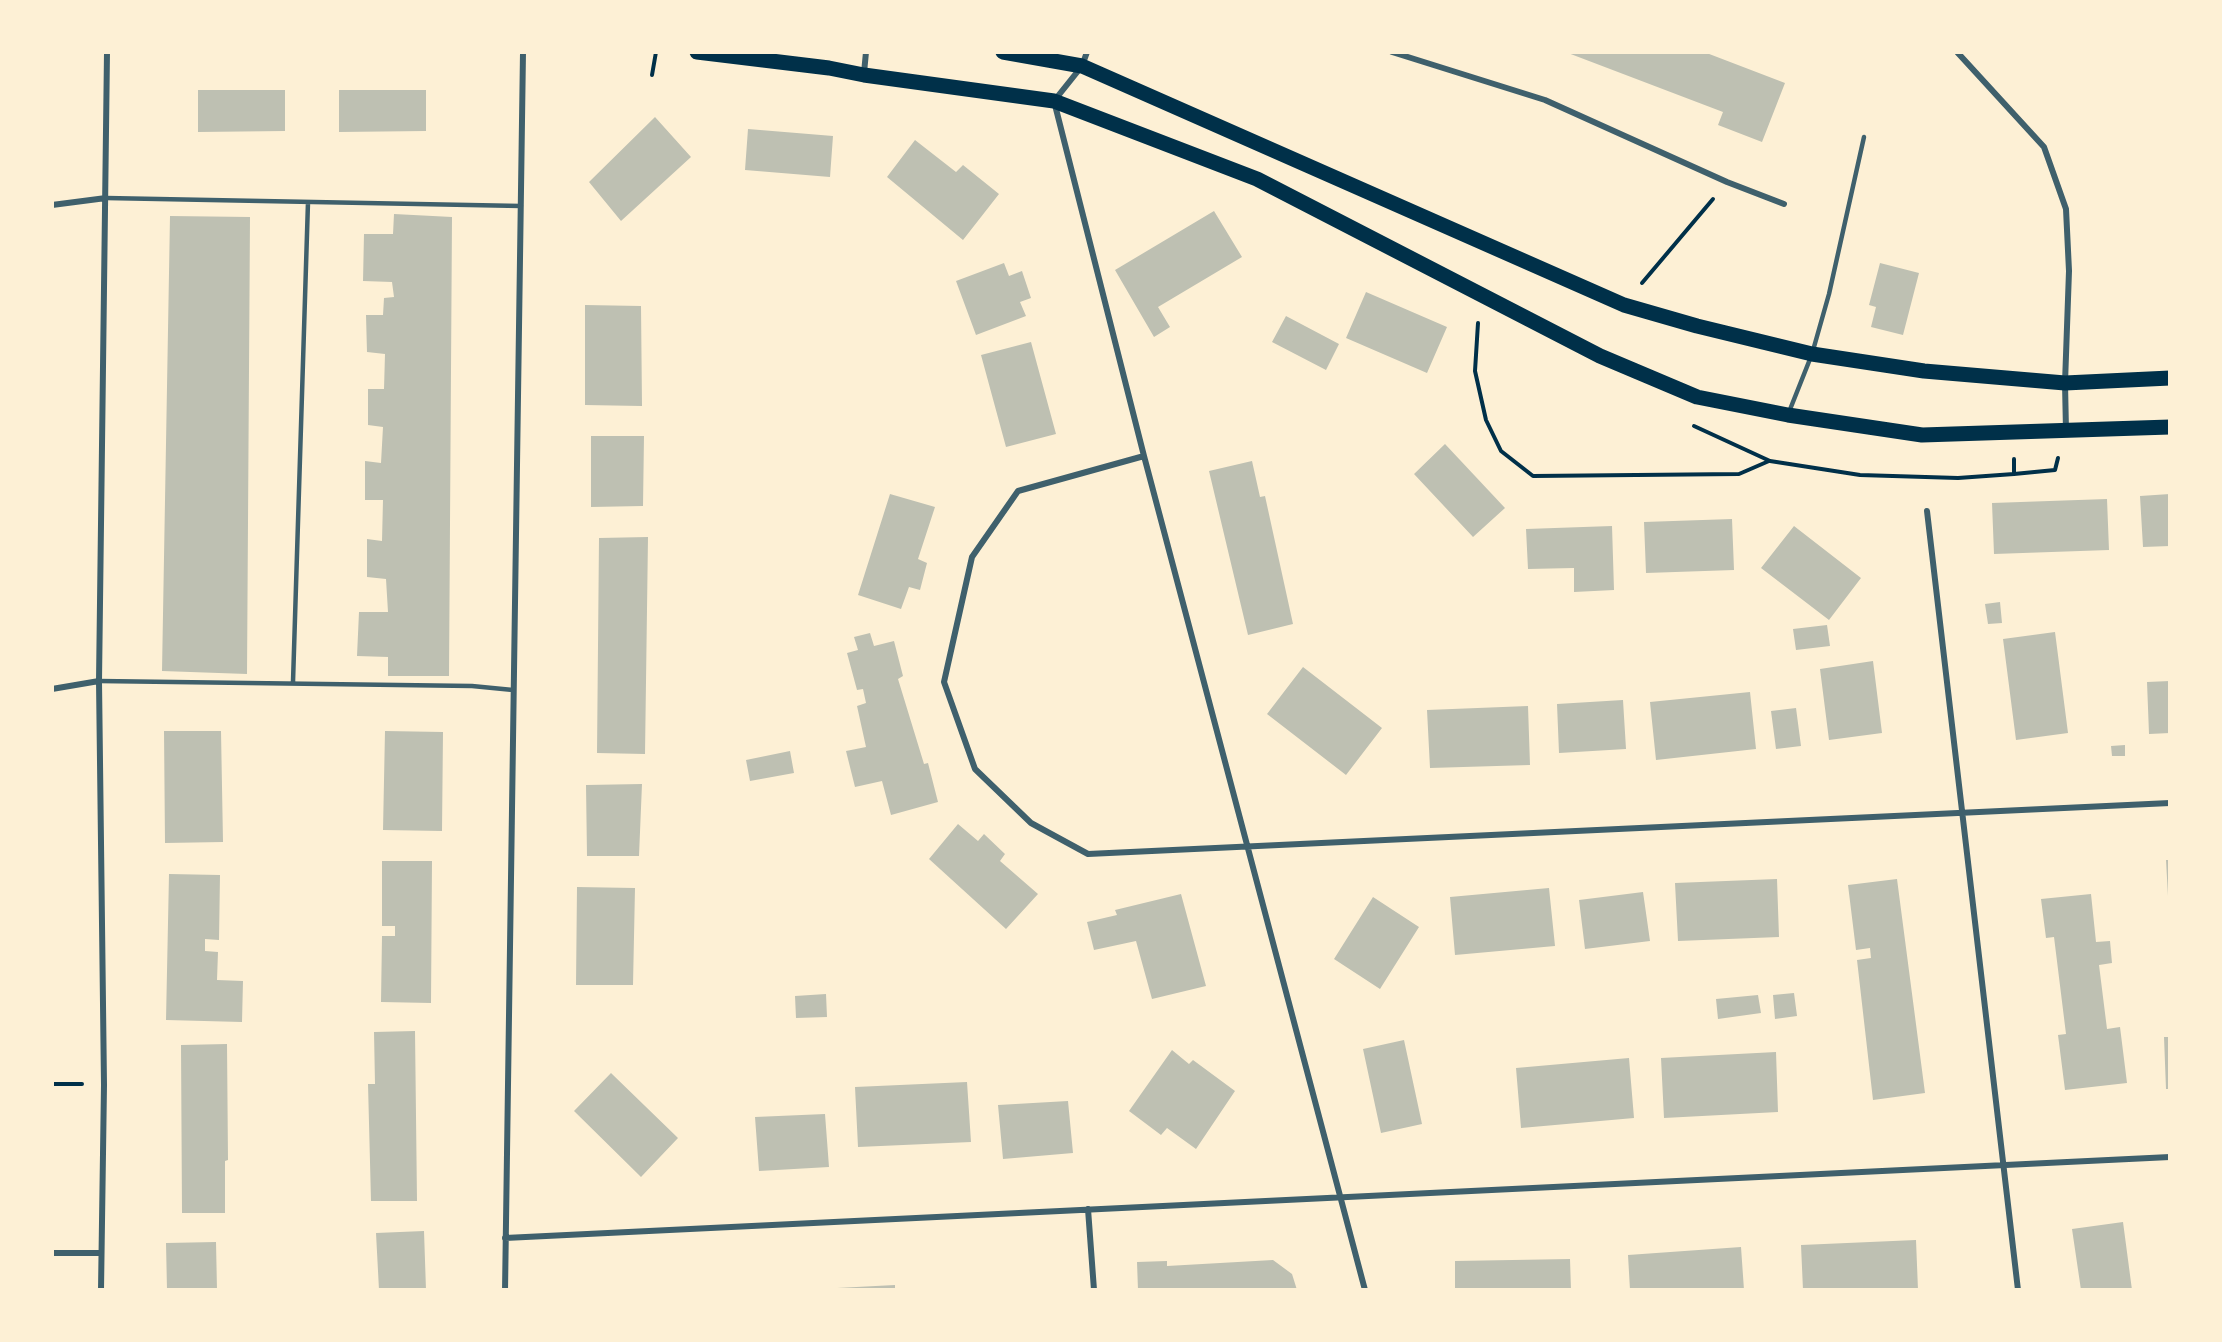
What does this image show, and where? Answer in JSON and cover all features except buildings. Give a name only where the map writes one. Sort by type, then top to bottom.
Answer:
[{"type":"main road","points":[[698,52],[829,68],[864,75],[1054,101],[1257,179],[1600,356],[1697,397],[1788,415],[1922,435],[2169,427]]},
{"type":"main road","points":[[1003,52],[1084,59],[1624,305],[1812,354],[1924,371],[2065,384],[2169,378]]},
{"type":"street","points":[[101,1290],[104,1085],[99,681],[107,52]]},
{"type":"street","points":[[505,1290],[523,52]]},
{"type":"street","points":[[864,75],[866,52]]},
{"type":"street","points":[[1392,52],[1545,100],[1727,182],[1784,204]]},
{"type":"street","points":[[1957,52],[2044,147],[2066,209],[2069,271],[2065,384],[2066,432]]},
{"type":"street","points":[[1084,59],[1054,101],[1144,456],[1250,847],[1365,1290]]},
{"type":"street","points":[[52,205],[106,198]]},
{"type":"street","points":[[1144,456],[1018,491],[972,557],[944,682],[975,769],[1031,824],[1088,854],[2169,803]]},
{"type":"street","points":[[1927,511],[2018,1290]]},
{"type":"street","points":[[52,688],[99,681]]},
{"type":"street","points":[[505,1238],[2169,1157]]},
{"type":"street","points":[[1088,1209],[1094,1290]]},
{"type":"street","points":[[52,1253],[101,1253]]},
{"type":"lane","points":[[1788,415],[1812,354],[1829,294],[1864,136]]},
{"type":"lane","points":[[106,198],[521,206]]},
{"type":"lane","points":[[293,682],[308,202]]},
{"type":"lane","points":[[99,681],[293,682],[472,686],[513,690]]},
{"type":"path","points":[[652,75],[656,52]]},
{"type":"path","points":[[1624,305],[1727,182]]},
{"type":"path","points":[[1478,322],[1475,370],[1486,420],[1501,452],[1533,476],[1739,474],[1770,461]]},
{"type":"path","points":[[52,1084],[104,1085]]}]
